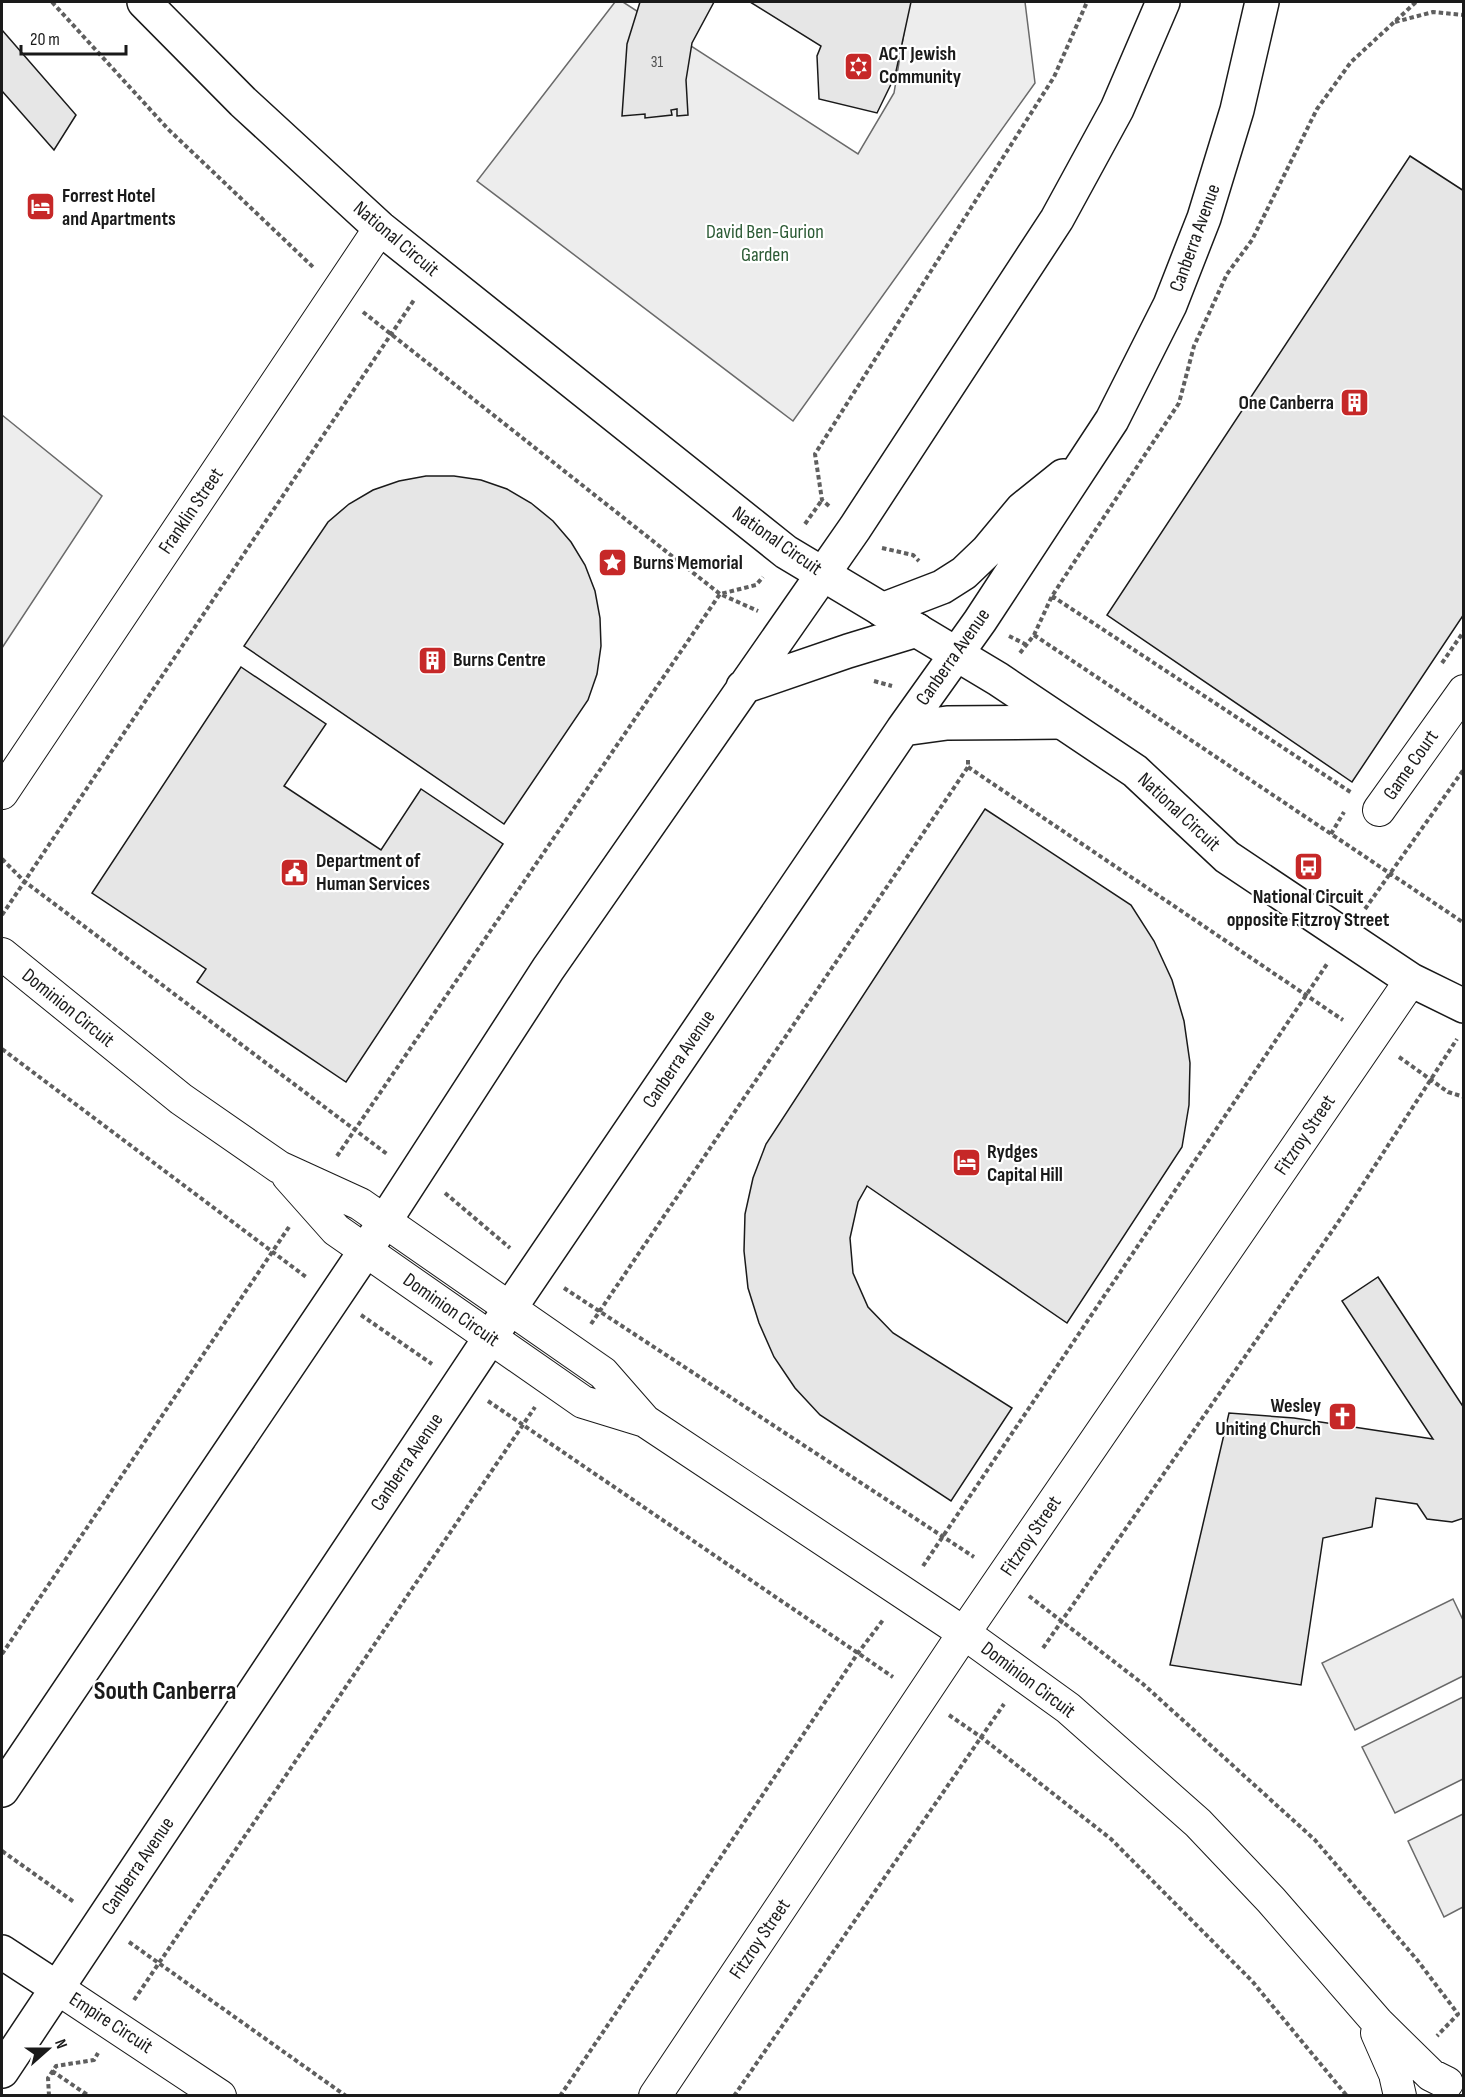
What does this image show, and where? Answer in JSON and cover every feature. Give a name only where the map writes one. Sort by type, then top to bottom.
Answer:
[{"type":"main road","name":"National Circuit","points":[[144,2],[243,102],[380,228],[786,552],[998,679],[1135,771],[1227,857],[1411,980],[1461,1022]]},
{"type":"main road","points":[[2,1790],[366,1250],[548,969],[862,518],[1057,219],[1117,110],[1163,2]]},
{"type":"main road","name":"Canberra Avenue","points":[[2,2071],[490,1337],[956,654],[1086,459],[1140,369],[1185,270],[1209,204],[1237,110],[1262,2]]},
{"type":"main road","points":[[882,610],[942,587],[964,573],[987,551],[1022,509],[1086,459]]},
{"type":"main road","points":[[743,687],[917,630]]},
{"type":"main road","points":[[903,729],[947,723],[1061,722]]},
{"type":"main road","name":"Empire Circuit","points":[[2,1952],[57,1988]]},
{"type":"street","name":"Franklin Street","points":[[2,793],[380,228]]},
{"type":"street","name":"Game Court","points":[[1379,810],[1464,691]]},
{"type":"street","name":"Dominion Circuit","points":[[2,954],[181,1099],[279,1167],[356,1201],[603,1374],[645,1421],[964,1633],[1068,1708],[1147,1775],[1198,1823],[1271,1900],[1413,2059],[1431,2075],[1455,2087]]},
{"type":"street","name":"Fitzroy Street","points":[[655,2096],[964,1633],[1411,980]]},
{"type":"street","name":"Dominion Circuit","points":[[279,1167],[336,1230],[552,1381],[583,1402],[645,1421]]},
{"type":"street","name":"Empire Circuit","points":[[57,1988],[220,2096]]},
{"type":"street","name":"Dominion Circuit","points":[[1359,2001],[1390,2060],[1400,2096]]},
{"type":"street","points":[[1408,2096],[1424,2083],[1455,2087]]},
{"type":"path","points":[[52,2],[168,129],[318,272]]},
{"type":"path","points":[[822,500],[815,454],[1054,77],[1087,2]]},
{"type":"path","points":[[1027,645],[1052,596],[1179,404],[1194,346],[1223,284],[1252,240],[1317,109],[1351,62],[1416,2]]},
{"type":"path","points":[[1394,22],[1434,12],[1464,15]]},
{"type":"path","points":[[2,915],[433,272]]},
{"type":"path","points":[[354,1130],[720,594],[362,311]]},
{"type":"path","points":[[883,548],[913,555]]},
{"type":"path","points":[[1052,596],[1379,810]]},
{"type":"path","points":[[1034,635],[1464,923]]},
{"type":"path","points":[[572,1352],[968,767],[1307,993],[1347,1023]]},
{"type":"path","points":[[560,2096],[858,1653],[904,1593],[943,1536],[1307,993],[1389,873],[1464,770]]},
{"type":"path","points":[[2,859],[24,881],[354,1130],[414,1175],[436,1186],[536,1270],[1003,1576],[1143,1684],[1315,1840],[1418,1961],[1458,2014]]},
{"type":"path","points":[[734,2096],[1341,1218],[1431,1081],[1461,1022]]},
{"type":"path","points":[[2,1049],[272,1254],[981,1737],[1111,1839],[1252,1981],[1347,2096]]},
{"type":"path","points":[[1390,1051],[1448,1092],[1464,1096]]},
{"type":"path","points":[[2,1654],[272,1254]]},
{"type":"path","points":[[50,2096],[48,2078],[56,2066],[94,2060],[552,1381]]},
{"type":"path","points":[[2,1851],[346,2096]]},
{"type":"path","points":[[52,2070],[89,2096]]},
{"type":"shaded area","name":"David Ben-Gurion Garden","points":[[615,2],[623,2],[858,154],[894,93],[909,2],[1025,2],[1035,83],[793,421],[477,181]]},
{"type":"shaded area","points":[[2,415],[102,496],[2,648]]},
{"type":"shaded area","points":[[1453,1599],[1463,1620],[1463,1676],[1355,1730],[1322,1663]]},
{"type":"shaded area","points":[[1463,1697],[1463,1779],[1395,1813],[1362,1747]]},
{"type":"shaded area","points":[[1463,1814],[1463,1907],[1444,1917],[1408,1841]]},
{"type":"building","points":[[640,2],[714,2],[692,43],[686,80],[688,115],[677,116],[677,109],[671,110],[672,115],[645,118],[645,114],[622,116],[627,44]]},
{"type":"building","name":"ACT Jewish Community","points":[[750,2],[911,2],[895,76],[877,113],[819,99],[817,56],[821,46]]},
{"type":"building","points":[[2,30],[76,115],[54,150],[2,91]]},
{"type":"building","name":"One Canberra","points":[[1410,156],[1464,191],[1464,614],[1352,782],[1107,615]]},
{"type":"building","name":"Burns Centre","points":[[426,476],[454,476],[481,480],[507,489],[531,503],[553,521],[571,542],[585,565],[595,591],[600,618],[601,646],[597,674],[588,700],[504,824],[244,646],[328,522],[349,504],[373,490],[399,481]]},
{"type":"building","name":"Department of Human Services","points":[[241,667],[326,724],[284,786],[381,850],[421,789],[503,844],[346,1082],[197,982],[206,969],[92,893]]},
{"type":"building","name":"Rydges Capital Hill","points":[[985,809],[1131,905],[1154,941],[1172,980],[1184,1021],[1190,1063],[1189,1105],[1182,1147],[1067,1323],[867,1186],[858,1202],[850,1238],[853,1273],[868,1307],[893,1333],[1012,1408],[951,1501],[820,1415],[795,1388],[774,1357],[759,1323],[748,1288],[744,1251],[745,1214],[753,1178],[766,1144]]},
{"type":"building","points":[[1378,1277],[1464,1408],[1464,1518],[1452,1522],[1427,1519],[1417,1504],[1376,1498],[1372,1527],[1323,1538],[1301,1685],[1170,1665],[1229,1413],[1294,1418],[1433,1439],[1342,1301]]},
{"type":"place","name":"ACT Jewish Community","points":[[858,66]]},
{"type":"place","name":"Forrest Hotel and Apartments","points":[[41,207]]},
{"type":"place","name":"One Canberra","points":[[1355,403]]},
{"type":"place","name":"Burns Memorial","points":[[612,563]]},
{"type":"place","name":"Burns Centre","points":[[432,660]]},
{"type":"place","name":"National Circuit opposite Fitzroy Street","points":[[1308,866]]},
{"type":"place","name":"Department of Human Services","points":[[295,872]]},
{"type":"place","name":"Rydges Capital Hill","points":[[966,1163]]},
{"type":"place","name":"Wesley Uniting Church","points":[[1342,1417]]},
{"type":"district","name":"South Canberra","points":[[165,1691]]}]
